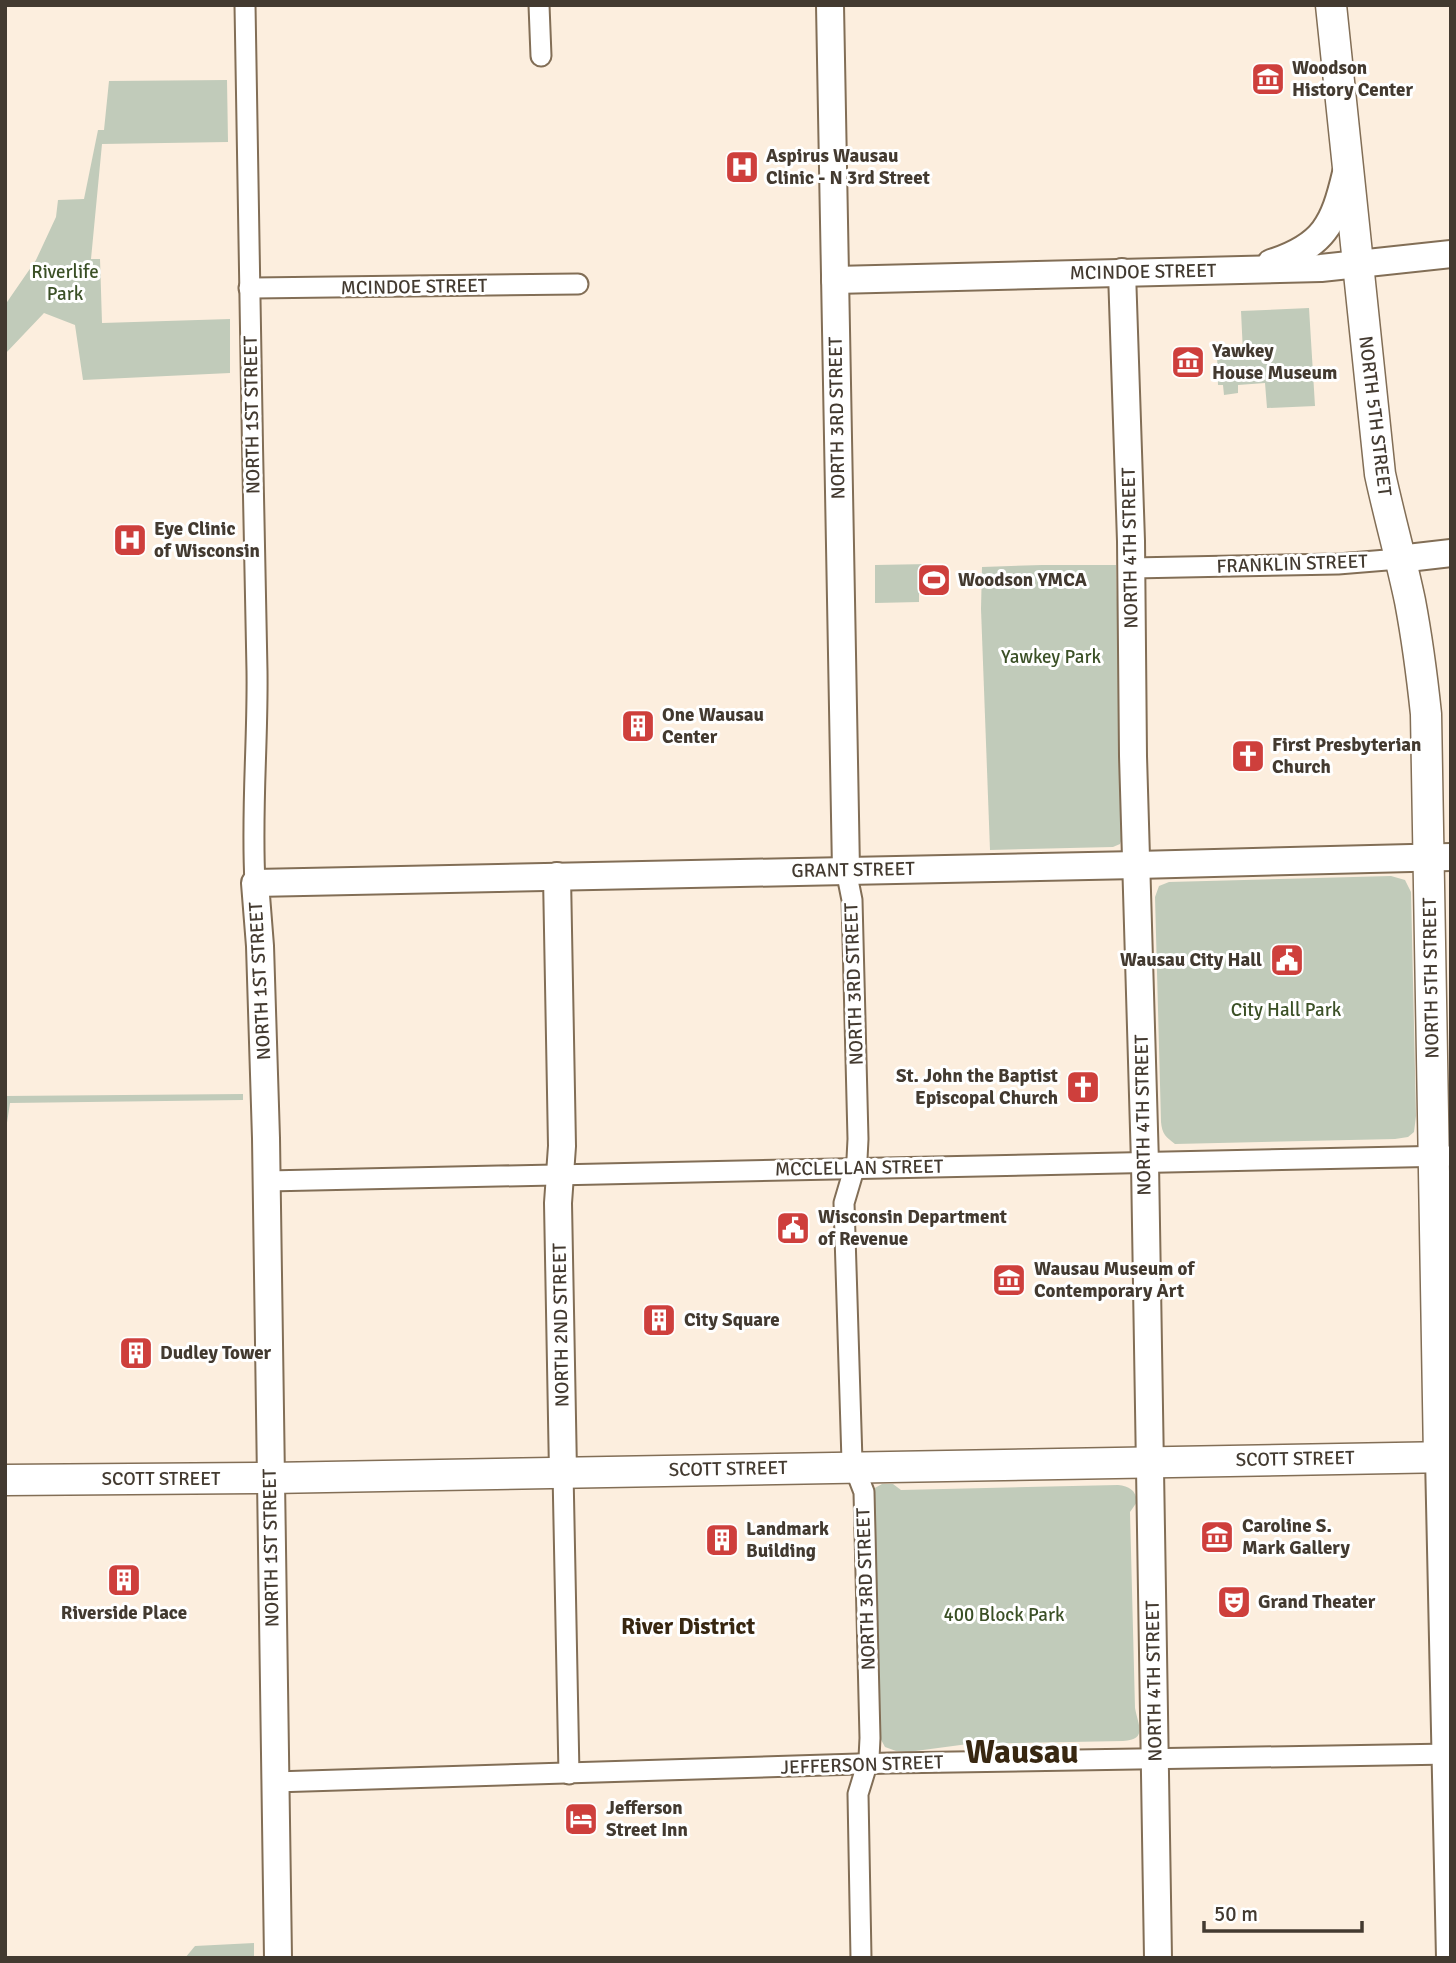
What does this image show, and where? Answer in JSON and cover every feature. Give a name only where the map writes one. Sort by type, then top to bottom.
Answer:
[{"type":"main road","name":"NORTH 5TH STREET","points":[[1331,5],[1380,474],[1409,599],[1423,682],[1440,857],[1445,1457]]},
{"type":"main road","name":"SCOTT STREET","points":[[5,1480],[270,1478],[1445,1457]]},
{"type":"street","name":"NORTH 1ST STREET","points":[[245,5],[257,700],[253,834],[267,1181],[278,1958]]},
{"type":"street","points":[[539,5],[541,56]]},
{"type":"street","name":"NORTH 3RD STREET","points":[[830,5],[846,870],[852,900],[858,1111],[858,1149],[844,1203],[853,1467],[864,1492],[870,1738],[867,1764],[858,1794],[860,1958]]},
{"type":"street","points":[[1250,270],[1287,257],[1315,241],[1335,214],[1348,166]]},
{"type":"street","name":"MCINDOE STREET","points":[[835,279],[1250,270],[1359,265],[1451,254]]},
{"type":"street","name":"NORTH 4TH STREET","points":[[1122,272],[1132,568],[1145,1163],[1158,1958]]},
{"type":"street","name":"MCINDOE STREET","points":[[249,288],[578,284]]},
{"type":"street","name":"FRANKLIN STREET","points":[[1132,568],[1344,564],[1451,553]]},
{"type":"street","name":"GRANT STREET","points":[[255,883],[1440,857]]},
{"type":"street","name":"NORTH 2ND STREET","points":[[557,876],[569,1774]]},
{"type":"street","name":"MCCLELLAN STREET","points":[[267,1181],[1442,1156]]},
{"type":"street","name":"NORTH 5TH STREET","points":[[1445,1457],[1450,1958]]},
{"type":"street","name":"JEFFERSON STREET","points":[[274,1782],[867,1764],[1448,1754]]},
{"type":"green space","name":"Riverlife Park","points":[[227,80],[228,142],[102,144],[91,259],[100,259],[102,323],[230,319],[230,373],[83,380],[75,325],[44,313],[5,354],[5,305],[36,260],[56,217],[58,200],[84,199],[98,130],[104,130],[109,81]]},
{"type":"green space","points":[[1309,308],[1315,406],[1267,408],[1265,383],[1238,385],[1238,393],[1224,395],[1223,385],[1218,385],[1217,354],[1243,353],[1241,311]]},
{"type":"green space","points":[[929,564],[930,594],[919,594],[919,602],[875,603],[875,565]]},
{"type":"green space","name":"Yawkey Park","points":[[1116,565],[1123,835],[1120,844],[1113,847],[990,850],[981,609],[982,567]]},
{"type":"green space","name":"City Hall Park","points":[[1391,876],[1405,880],[1411,892],[1416,1116],[1414,1132],[1408,1137],[1395,1139],[1175,1144],[1163,1132],[1161,1122],[1155,897],[1159,886],[1169,882]]},
{"type":"green space","points":[[243,1094],[243,1100],[10,1103],[5,1136],[5,1096]]},
{"type":"green space","name":"400 Block Park","points":[[882,1484],[893,1484],[901,1490],[1118,1485],[1131,1489],[1137,1502],[1130,1512],[1135,1708],[1139,1735],[1123,1741],[968,1744],[908,1752],[885,1747],[880,1738],[879,1722],[873,1489]]},
{"type":"green space","points":[[254,1943],[254,1958],[185,1958],[195,1946]]},
{"type":"place","name":"Woodson History Center","points":[[1268,79]]},
{"type":"place","name":"Aspirus Wausau Clinic - N 3rd Street","points":[[742,167]]},
{"type":"place","name":"Yawkey House Museum","points":[[1188,362]]},
{"type":"place","name":"Eye Clinic of Wisconsin","points":[[130,540]]},
{"type":"place","name":"Woodson YMCA","points":[[934,580]]},
{"type":"place","name":"One Wausau Center","points":[[638,726]]},
{"type":"place","name":"First Presbyterian Church","points":[[1248,756]]},
{"type":"place","name":"Wausau City Hall","points":[[1287,960]]},
{"type":"place","name":"St. John the Baptist Episcopal Church","points":[[1083,1087]]},
{"type":"place","name":"Wisconsin Department of Revenue","points":[[793,1228]]},
{"type":"place","name":"Wausau Museum of Contemporary Art","points":[[1009,1280]]},
{"type":"place","name":"City Square","points":[[659,1320]]},
{"type":"place","name":"Dudley Tower","points":[[136,1353]]},
{"type":"place","name":"Caroline S. Mark Gallery","points":[[1217,1537]]},
{"type":"place","name":"Landmark Building","points":[[722,1540]]},
{"type":"place","name":"Riverside Place","points":[[124,1580]]},
{"type":"place","name":"Grand Theater","points":[[1234,1602]]},
{"type":"place","name":"Jefferson Street Inn","points":[[581,1819]]},
{"type":"district","name":"River District","points":[[688,1626]]},
{"type":"district","name":"Wausau","points":[[1022,1752]]}]
